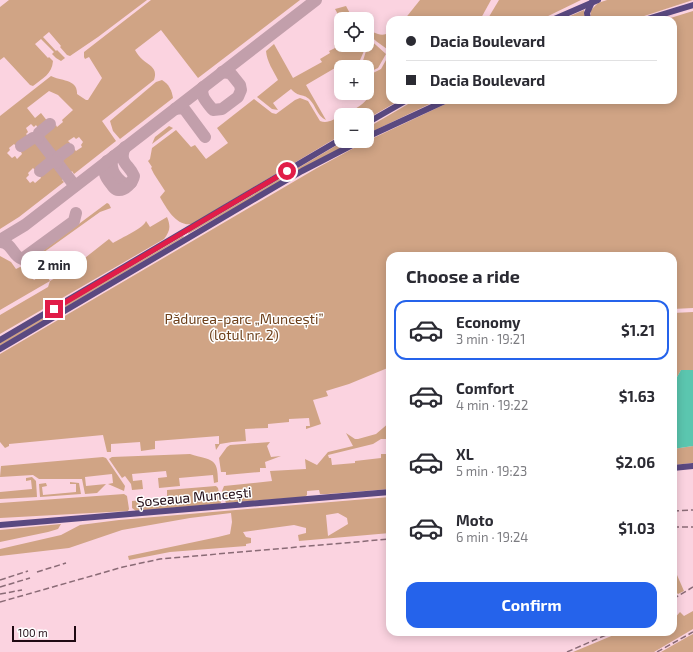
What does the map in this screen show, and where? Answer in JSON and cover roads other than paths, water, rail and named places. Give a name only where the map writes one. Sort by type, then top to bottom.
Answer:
[{"type":"main road","points":[[561,16],[595,1]]},
{"type":"main road","points":[[587,16],[587,13],[595,1]]},
{"type":"main road","points":[[657,16],[693,5]]},
{"type":"main road","points":[[374,119],[400,104]]},
{"type":"main road","points":[[374,135],[438,104]]},
{"type":"main road","points":[[0,340],[334,143]]},
{"type":"main road","points":[[0,349],[302,171],[346,148]]},
{"type":"main road","points":[[184,232],[188,239]]},
{"type":"main road","points":[[677,468],[693,466]]},
{"type":"main road","name":"Șoseaua Muncești","points":[[0,525],[386,492]]},
{"type":"railway","points":[[677,511],[693,510]]},
{"type":"railway","points":[[677,527],[693,527]]},
{"type":"railway","points":[[0,602],[123,567],[160,559],[386,539]]},
{"type":"railway","points":[[37,572],[66,563]]},
{"type":"railway","points":[[0,580],[28,571]]},
{"type":"railway","points":[[0,587],[30,578]]},
{"type":"railway","points":[[677,597],[693,587]]},
{"type":"railway","points":[[0,594],[22,590]]},
{"type":"railway","points":[[657,652],[693,632]]},
{"type":"railway","points":[[567,652],[604,636]]},
{"type":"park label","name":"Pădurea-parc „Muncești” (lotul nr. 2)","points":[[244,328]]}]
